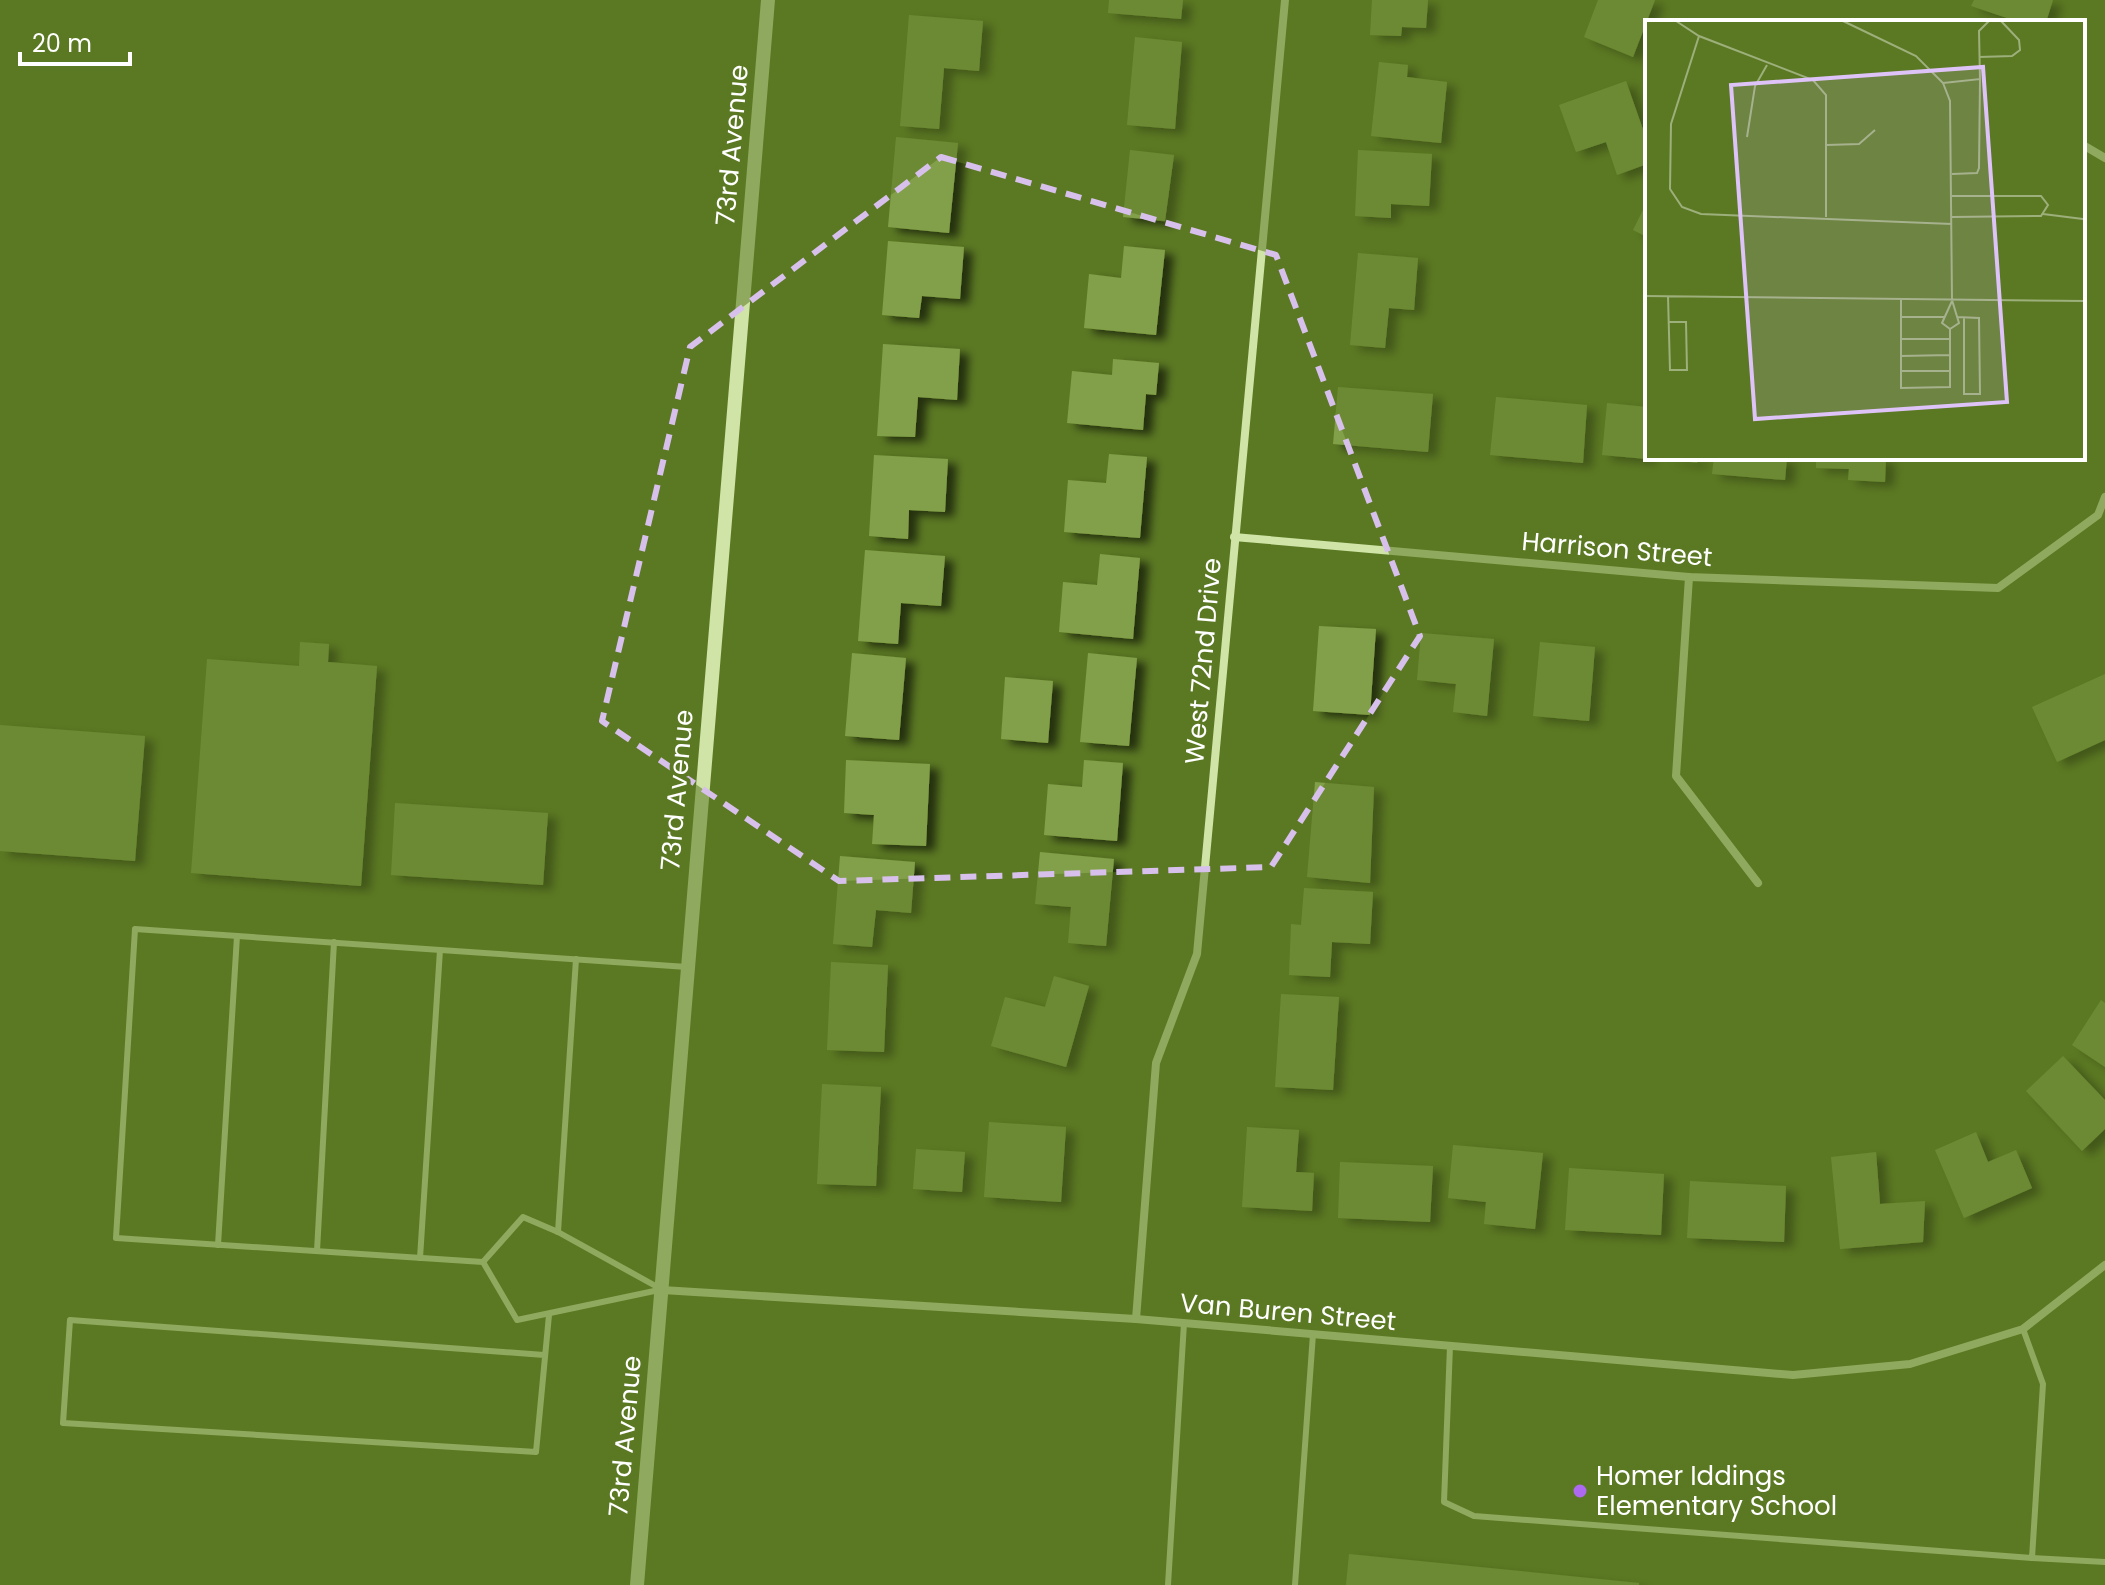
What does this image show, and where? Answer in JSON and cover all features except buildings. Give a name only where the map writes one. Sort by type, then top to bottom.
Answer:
[{"type":"street","name":"73rd Avenue","points":[[637,1585],[768,0]]},
{"type":"street","name":"West 72nd Drive","points":[[1136,1319],[1156,1063],[1197,954],[1285,0]]},
{"type":"street","points":[[2085,146],[2105,158]]},
{"type":"street","name":"Harrison Street","points":[[1234,537],[1689,577],[1998,588],[2098,515],[2105,497]]},
{"type":"street","points":[[1689,577],[1676,776],[1758,883]]},
{"type":"street","points":[[2023,1329],[2105,1265]]},
{"type":"street","name":"Van Buren Street","points":[[662,1290],[1136,1319],[1793,1375],[1910,1364],[2023,1329]]},
{"type":"lane","points":[[483,1262],[116,1238],[135,929],[687,967]]},
{"type":"lane","points":[[218,1245],[237,936]]},
{"type":"lane","points":[[317,1251],[334,942]]},
{"type":"lane","points":[[420,1258],[440,950]]},
{"type":"lane","points":[[558,1232],[576,959]]},
{"type":"lane","points":[[483,1262],[523,1217],[558,1232],[662,1290]]},
{"type":"lane","points":[[483,1262],[517,1320],[662,1290]]},
{"type":"lane","points":[[544,1355],[70,1320],[63,1423],[536,1452],[549,1315]]},
{"type":"lane","points":[[1168,1585],[1184,1323]]},
{"type":"lane","points":[[2023,1329],[2043,1384],[2032,1558]]},
{"type":"lane","points":[[1295,1585],[1313,1334]]},
{"type":"lane","points":[[1450,1346],[1444,1502],[1474,1516],[2105,1562]]},
{"type":"highlighted area","points":[[941,157],[1276,255],[1420,636],[1271,867],[839,881],[602,721],[690,347]]},
{"type":"place","name":"Homer Iddings Elementary School","points":[[1580,1491]]}]
